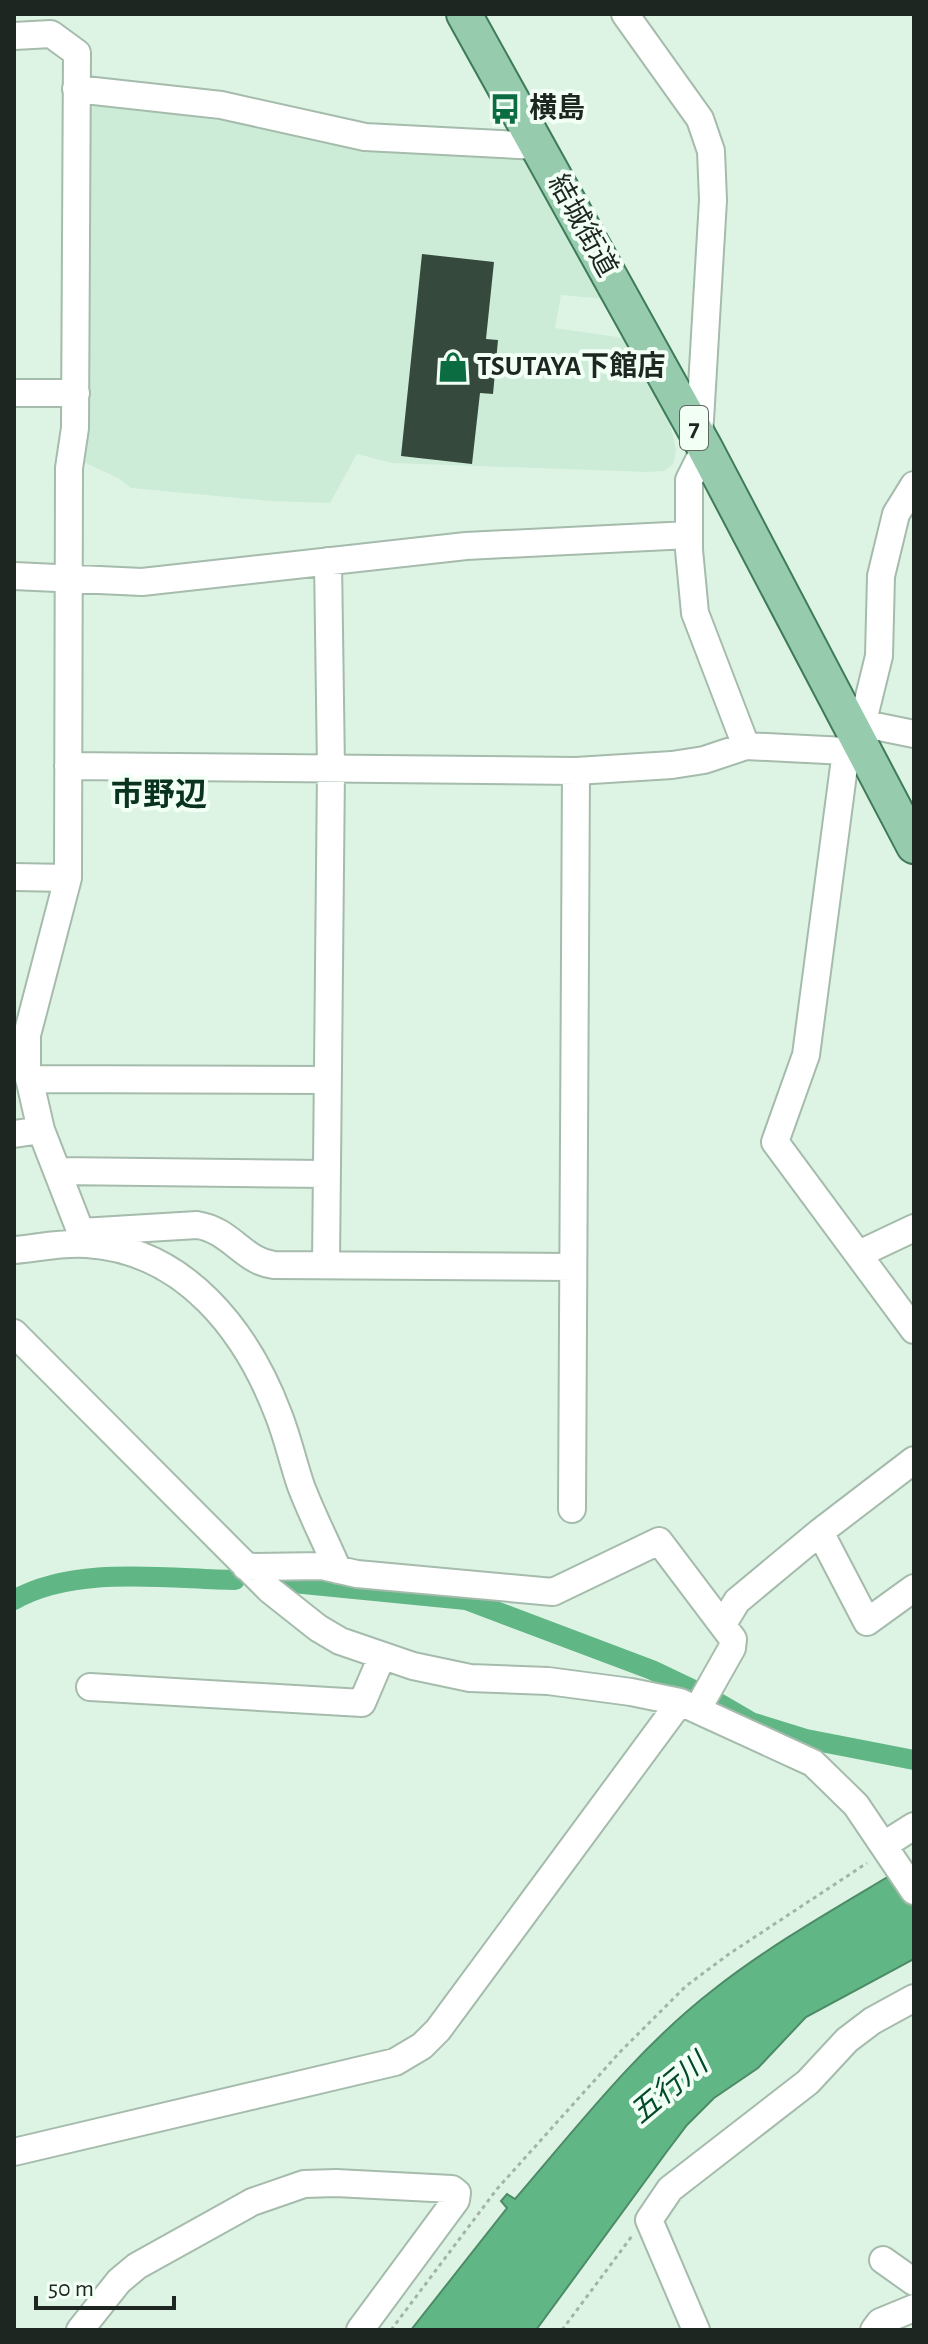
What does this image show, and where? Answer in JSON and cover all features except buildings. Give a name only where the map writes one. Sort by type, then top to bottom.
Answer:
[{"type":"main road","name":"結城街道","points":[[464,14],[702,443],[914,846]]},
{"type":"street","points":[[625,14],[700,119],[711,151],[713,200],[702,443],[689,480],[689,535],[695,613],[746,746]]},
{"type":"street","points":[[14,36],[51,34],[77,53],[76,393],[69,468],[68,878],[27,1035],[29,1079],[41,1130],[83,1238],[160,1264],[203,1295],[231,1323],[279,1416],[301,1487],[338,1570]]},
{"type":"street","points":[[76,89],[221,105],[365,137],[537,146]]},
{"type":"street","points":[[14,393],[76,393]]},
{"type":"street","points":[[914,485],[896,514],[881,576],[879,656],[854,736],[806,1055],[775,1142],[914,1330]]},
{"type":"street","points":[[14,576],[142,582],[466,546],[689,535]]},
{"type":"street","points":[[326,1265],[331,769],[328,561]]},
{"type":"street","points":[[68,766],[576,771],[672,765],[704,760],[746,746],[914,734]]},
{"type":"street","points":[[572,1509],[576,771]]},
{"type":"street","points":[[14,877],[68,878]]},
{"type":"street","points":[[29,1079],[327,1080]]},
{"type":"street","points":[[14,1134],[41,1130]]},
{"type":"street","points":[[57,1171],[326,1174]]},
{"type":"street","points":[[14,1250],[83,1238],[197,1225],[214,1228],[252,1257],[267,1264],[573,1267]]},
{"type":"street","points":[[859,1254],[914,1228]]},
{"type":"street","points":[[14,1333],[246,1567],[318,1628],[340,1641],[413,1666],[470,1678],[548,1681],[631,1692],[688,1706],[813,1763],[856,1805],[914,1891]]},
{"type":"street","points":[[723,1624],[737,1601],[914,1460]]},
{"type":"street","points":[[820,1532],[867,1622],[914,1588]]},
{"type":"street","points":[[14,2152],[395,2062],[422,2046],[438,2030],[732,1648],[733,1639],[723,1624],[659,1541],[553,1592],[434,1582],[322,1566],[246,1567]]},
{"type":"street","points":[[90,1687],[362,1703],[382,1656]]},
{"type":"street","points":[[887,1850],[914,1826]]},
{"type":"street","points":[[696,2330],[649,2220],[670,2189],[808,2082],[847,2040],[872,2021],[914,1998]]},
{"type":"street","points":[[80,2330],[119,2281],[137,2266],[275,2192],[304,2184],[336,2183],[452,2189],[457,2193],[456,2200],[360,2330]]},
{"type":"street","points":[[883,2260],[914,2282]]},
{"type":"street","points":[[874,2330],[880,2322],[914,2308]]},
{"type":"path","points":[[391,2330],[497,2189],[620,2052],[686,1986],[729,1954],[887,1850]]},
{"type":"path","points":[[562,2330],[636,2230],[649,2220]]},
{"type":"shaded area","points":[[83,101],[278,129],[525,158],[605,299],[561,295],[555,328],[624,338],[667,411],[676,449],[674,463],[664,471],[648,472],[392,463],[357,454],[330,503],[269,501],[131,488],[118,478],[83,462]]},
{"type":"water","name":"五行川","points":[[914,1861],[914,1959],[806,2017],[758,2068],[714,2098],[687,2125],[536,2330],[411,2330],[507,2208],[501,2201],[507,2194],[515,2199],[609,2089],[659,2037],[713,1990],[761,1955]]},
{"type":"waterway","points":[[14,1600],[38,1589],[93,1578],[122,1576],[235,1580]]},
{"type":"waterway","points":[[283,1582],[466,1600],[652,1670],[694,1690]]},
{"type":"waterway","points":[[715,1701],[751,1722],[806,1739],[914,1760]]},
{"type":"place","name":"横島","points":[[505,109]]},
{"type":"place","name":"TSUTAYA下館店","points":[[453,367]]},
{"type":"district","name":"市野辺","points":[[159,795]]}]
